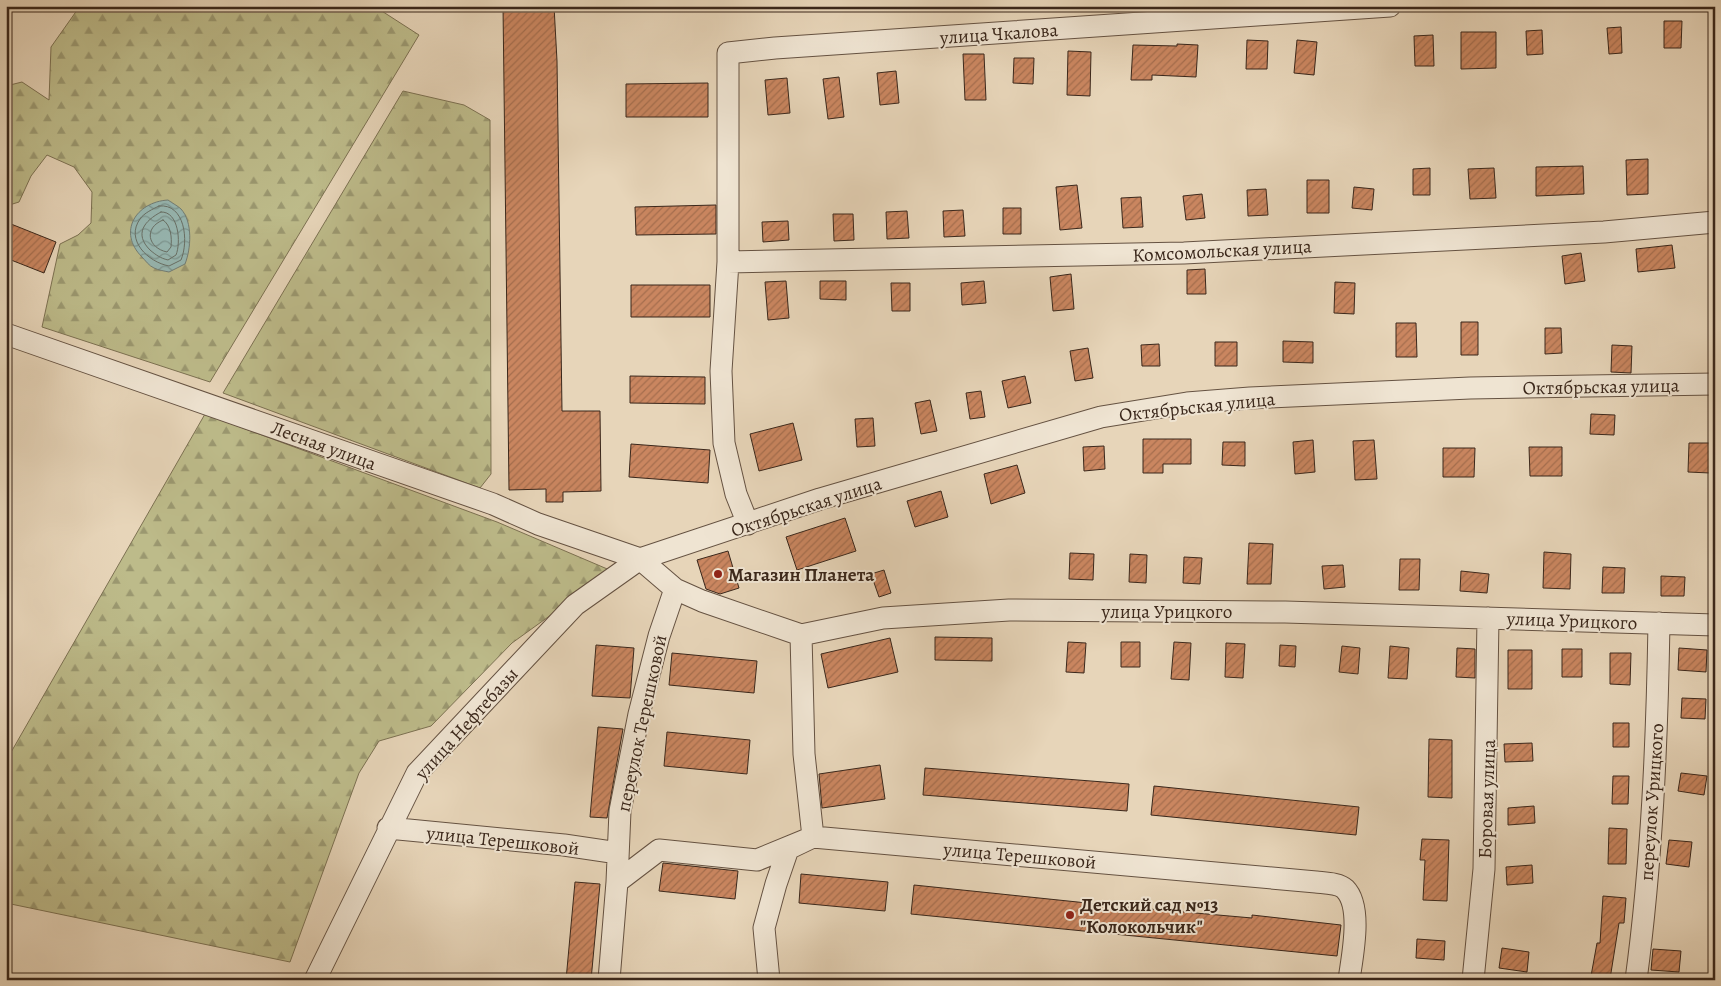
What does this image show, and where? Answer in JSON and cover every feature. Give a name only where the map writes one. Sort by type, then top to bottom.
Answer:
[{"type":"street","name":"улица Чкалова","points":[[728,262],[728,53],[775,48],[1390,6]]},
{"type":"street","name":"Комсомольская улица","points":[[728,262],[1184,253],[1604,232],[1715,222]]},
{"type":"street","points":[[728,262],[721,371],[724,443],[736,494],[748,524]]},
{"type":"street","name":"Лесная улица","points":[[6,334],[197,399],[492,504],[538,524],[640,559]]},
{"type":"street","name":"Октябрьская улица","points":[[640,559],[820,499],[1101,417],[1187,403],[1470,388],[1715,384]]},
{"type":"street","name":"улица Урицкого","points":[[640,559],[675,589],[762,623],[801,635],[883,618],[1009,610],[1284,612],[1715,625]]},
{"type":"street","name":"улица Нефтебазы","points":[[315,980],[388,828],[417,773],[575,605],[640,559]]},
{"type":"street","name":"переулок Терешковой","points":[[609,980],[617,882],[620,811],[639,714],[659,636],[675,589]]},
{"type":"street","name":"Боровая улица","points":[[1473,980],[1484,869],[1488,618]]},
{"type":"street","name":"переулок Урицкого","points":[[1636,980],[1642,932],[1656,748],[1659,623]]},
{"type":"street","points":[[769,980],[764,928],[776,884],[788,850],[813,837],[804,754],[801,635]]},
{"type":"street","name":"улица Терешковой","points":[[388,828],[564,845],[618,853]]},
{"type":"street","name":"улица Терешковой","points":[[617,882],[659,850],[757,860],[813,837],[1336,885],[1345,889],[1353,904],[1355,926],[1350,980]]},
{"type":"green space","points":[[80,6],[374,6],[419,35],[210,382],[42,327],[60,244],[78,235],[91,223],[92,192],[74,167],[47,155],[31,176],[19,202],[6,206],[6,86],[22,82],[49,100],[51,47]]},
{"type":"green space","points":[[403,91],[464,105],[490,120],[491,474],[480,488],[223,393]]},
{"type":"green space","points":[[205,414],[497,522],[612,571],[512,643],[431,726],[379,741],[359,773],[290,962],[6,903],[6,761]]},
{"type":"water","points":[[168,200],[185,214],[190,236],[189,251],[185,264],[169,272],[152,267],[142,257],[131,238],[131,229],[139,212],[147,206]]},
{"type":"building","points":[[503,6],[554,6],[557,61],[562,411],[600,411],[601,491],[563,492],[563,502],[546,502],[546,489],[509,490]]},
{"type":"building","points":[[1664,21],[1682,21],[1681,48],[1664,48]]},
{"type":"building","points":[[1621,27],[1622,53],[1609,54],[1607,28]]},
{"type":"building","points":[[1542,30],[1543,54],[1527,55],[1526,31]]},
{"type":"building","points":[[1461,32],[1496,32],[1496,68],[1461,69]]},
{"type":"building","points":[[1433,35],[1434,66],[1415,66],[1414,36]]},
{"type":"building","points":[[1247,40],[1268,41],[1267,69],[1246,69]]},
{"type":"building","points":[[1297,40],[1317,42],[1314,75],[1294,73]]},
{"type":"building","points":[[1177,44],[1198,45],[1196,77],[1152,75],[1152,80],[1131,80],[1133,45],[1177,46]]},
{"type":"building","points":[[1068,51],[1091,52],[1090,96],[1067,95]]},
{"type":"building","points":[[963,54],[984,54],[986,100],[965,100]]},
{"type":"building","points":[[1014,58],[1034,58],[1033,84],[1013,83]]},
{"type":"building","points":[[896,71],[899,103],[880,105],[877,73]]},
{"type":"building","points":[[839,77],[844,117],[828,119],[823,79]]},
{"type":"building","points":[[787,78],[790,113],[768,115],[765,80]]},
{"type":"building","points":[[708,83],[708,117],[626,117],[626,84]]},
{"type":"building","points":[[1648,159],[1648,194],[1627,195],[1626,160]]},
{"type":"building","points":[[1583,166],[1584,194],[1536,196],[1536,167]]},
{"type":"building","points":[[1430,168],[1430,195],[1413,195],[1413,169]]},
{"type":"building","points":[[1494,168],[1496,198],[1470,199],[1468,169]]},
{"type":"building","points":[[1307,180],[1329,180],[1329,213],[1307,213]]},
{"type":"building","points":[[1077,185],[1082,228],[1060,230],[1056,187]]},
{"type":"building","points":[[1354,187],[1374,189],[1372,210],[1352,208]]},
{"type":"building","points":[[1266,189],[1268,215],[1248,216],[1247,190]]},
{"type":"building","points":[[1202,194],[1205,218],[1186,220],[1183,196]]},
{"type":"building","points":[[1141,197],[1143,227],[1123,228],[1121,198]]},
{"type":"building","points":[[716,205],[716,234],[636,235],[635,207]]},
{"type":"building","points":[[1003,208],[1021,208],[1021,234],[1003,234]]},
{"type":"building","points":[[963,210],[965,236],[944,237],[943,211]]},
{"type":"building","points":[[907,211],[909,238],[887,239],[886,212]]},
{"type":"building","points":[[833,214],[853,214],[854,240],[834,241]]},
{"type":"building","points":[[788,221],[789,240],[763,242],[762,222]]},
{"type":"building","points":[[6,222],[56,242],[44,273],[6,258]]},
{"type":"building","points":[[1672,245],[1675,268],[1638,272],[1636,249]]},
{"type":"building","points":[[1581,253],[1585,281],[1565,284],[1562,256]]},
{"type":"building","points":[[1205,269],[1206,294],[1187,294],[1187,270]]},
{"type":"building","points":[[1071,274],[1074,309],[1053,311],[1050,277]]},
{"type":"building","points":[[786,281],[789,318],[768,320],[765,282]]},
{"type":"building","points":[[820,281],[846,281],[846,300],[820,299]]},
{"type":"building","points":[[984,281],[986,303],[962,305],[961,283]]},
{"type":"building","points":[[1335,282],[1355,283],[1354,314],[1334,313]]},
{"type":"building","points":[[891,283],[910,283],[910,311],[892,311]]},
{"type":"building","points":[[631,285],[710,285],[710,317],[631,317]]},
{"type":"building","points":[[1461,322],[1478,322],[1478,355],[1461,355]]},
{"type":"building","points":[[1396,323],[1416,323],[1417,357],[1396,357]]},
{"type":"building","points":[[1545,328],[1561,328],[1562,353],[1545,354]]},
{"type":"building","points":[[1283,341],[1313,342],[1313,363],[1283,362]]},
{"type":"building","points":[[1215,342],[1237,342],[1237,366],[1215,366]]},
{"type":"building","points":[[1159,344],[1160,366],[1142,366],[1141,345]]},
{"type":"building","points":[[1612,345],[1632,346],[1631,373],[1611,372]]},
{"type":"building","points":[[1088,348],[1093,378],[1075,381],[1070,351]]},
{"type":"building","points":[[630,376],[705,377],[705,404],[630,403]]},
{"type":"building","points":[[1025,376],[1031,403],[1008,408],[1002,381]]},
{"type":"building","points":[[981,391],[985,417],[970,419],[966,393]]},
{"type":"building","points":[[930,400],[937,431],[921,434],[915,403]]},
{"type":"building","points":[[1591,414],[1615,415],[1614,435],[1590,434]]},
{"type":"building","points":[[873,418],[875,446],[857,447],[855,419]]},
{"type":"building","points":[[793,423],[802,460],[759,471],[750,434]]},
{"type":"building","points":[[1143,439],[1191,439],[1191,464],[1163,464],[1163,473],[1143,473]]},
{"type":"building","points":[[1313,440],[1315,472],[1295,474],[1293,442]]},
{"type":"building","points":[[1374,440],[1377,479],[1355,480],[1353,441]]},
{"type":"building","points":[[1223,442],[1245,442],[1245,466],[1222,465]]},
{"type":"building","points":[[1689,443],[1711,443],[1710,473],[1688,472]]},
{"type":"building","points":[[631,444],[710,450],[708,483],[629,477]]},
{"type":"building","points":[[1104,446],[1105,469],[1084,471],[1083,447]]},
{"type":"building","points":[[1529,447],[1562,447],[1562,476],[1530,476]]},
{"type":"building","points":[[1443,448],[1475,448],[1474,477],[1443,477]]},
{"type":"building","points":[[1017,465],[1025,493],[991,504],[984,474]]},
{"type":"building","points":[[941,491],[948,517],[915,527],[907,501]]},
{"type":"building","points":[[845,518],[856,551],[797,570],[786,537]]},
{"type":"building","points":[[1249,543],[1273,544],[1271,584],[1247,584]]},
{"type":"building","name":"Магазин Планета","points":[[728,551],[739,588],[720,594],[706,589],[697,560]]},
{"type":"building","points":[[1544,552],[1571,554],[1570,589],[1543,588]]},
{"type":"building","points":[[1070,553],[1094,554],[1093,580],[1069,579]]},
{"type":"building","points":[[1130,554],[1147,555],[1146,583],[1129,582]]},
{"type":"building","points":[[1184,557],[1202,558],[1200,584],[1183,583]]},
{"type":"building","points":[[1400,559],[1420,559],[1419,590],[1399,590]]},
{"type":"building","points":[[1343,565],[1345,587],[1324,589],[1322,566]]},
{"type":"building","points":[[1603,567],[1625,568],[1624,593],[1602,593]]},
{"type":"building","points":[[884,570],[891,593],[879,597],[871,574]]},
{"type":"building","points":[[1461,571],[1489,574],[1487,593],[1460,591]]},
{"type":"building","points":[[1661,576],[1685,577],[1684,596],[1661,596]]},
{"type":"building","points":[[935,637],[992,638],[992,661],[935,660]]},
{"type":"building","points":[[890,638],[898,672],[828,688],[821,654]]},
{"type":"building","points":[[1068,642],[1086,643],[1084,673],[1066,672]]},
{"type":"building","points":[[1121,642],[1140,642],[1140,667],[1121,667]]},
{"type":"building","points":[[1174,642],[1191,643],[1189,680],[1171,679]]},
{"type":"building","points":[[1226,643],[1245,644],[1243,678],[1225,677]]},
{"type":"building","points":[[596,645],[634,648],[630,698],[592,696]]},
{"type":"building","points":[[1280,645],[1296,646],[1295,667],[1279,666]]},
{"type":"building","points":[[1342,646],[1360,648],[1358,674],[1339,672]]},
{"type":"building","points":[[1390,646],[1409,648],[1407,679],[1388,678]]},
{"type":"building","points":[[1457,648],[1475,649],[1475,678],[1456,677]]},
{"type":"building","points":[[1679,648],[1707,650],[1706,672],[1678,670]]},
{"type":"building","points":[[1562,649],[1582,649],[1582,677],[1562,677]]},
{"type":"building","points":[[1508,650],[1532,650],[1532,689],[1508,689]]},
{"type":"building","points":[[672,653],[757,661],[754,693],[669,685]]},
{"type":"building","points":[[1610,653],[1631,653],[1630,685],[1610,684]]},
{"type":"building","points":[[1682,698],[1706,699],[1705,719],[1681,718]]},
{"type":"building","points":[[1613,723],[1629,723],[1629,747],[1613,747]]},
{"type":"building","points":[[598,727],[623,729],[607,818],[590,817]]},
{"type":"building","points":[[667,732],[750,740],[747,774],[664,766]]},
{"type":"building","points":[[1429,739],[1452,740],[1452,798],[1428,797]]},
{"type":"building","points":[[1532,743],[1533,761],[1505,762],[1504,744]]},
{"type":"building","points":[[880,765],[885,799],[822,808],[819,774]]},
{"type":"building","points":[[925,768],[1129,784],[1127,811],[923,795]]},
{"type":"building","points":[[1681,773],[1707,776],[1704,795],[1678,791]]},
{"type":"building","points":[[1613,776],[1629,776],[1628,804],[1612,804]]},
{"type":"building","points":[[1154,786],[1359,807],[1356,835],[1151,815]]},
{"type":"building","points":[[1534,806],[1535,823],[1508,825],[1508,808]]},
{"type":"building","points":[[1609,828],[1627,829],[1626,864],[1608,864]]},
{"type":"building","points":[[1422,839],[1449,840],[1447,901],[1423,900],[1425,860],[1420,860]]},
{"type":"building","points":[[1669,840],[1692,842],[1689,867],[1666,864]]},
{"type":"building","points":[[663,863],[738,871],[735,899],[659,891]]},
{"type":"building","points":[[1532,865],[1533,883],[1507,885],[1506,867]]},
{"type":"building","points":[[801,874],[888,882],[885,911],[799,903]]},
{"type":"building","points":[[575,882],[600,884],[591,980],[566,980]]},
{"type":"building","points":[[914,885],[1116,906],[1252,918],[1252,915],[1341,925],[1337,956],[911,914]]},
{"type":"building","points":[[1603,896],[1626,898],[1624,923],[1619,923],[1610,979],[1591,976],[1597,943],[1600,943]]},
{"type":"building","points":[[1417,939],[1445,941],[1444,960],[1416,958]]},
{"type":"building","points":[[1502,948],[1529,952],[1527,972],[1499,968]]},
{"type":"building","points":[[1653,949],[1681,951],[1679,972],[1651,970]]},
{"type":"place","name":"Магазин Планета","points":[[718,574]]},
{"type":"place","name":"Детский сад №13 \"Колокольчик\"","points":[[1070,915]]}]
